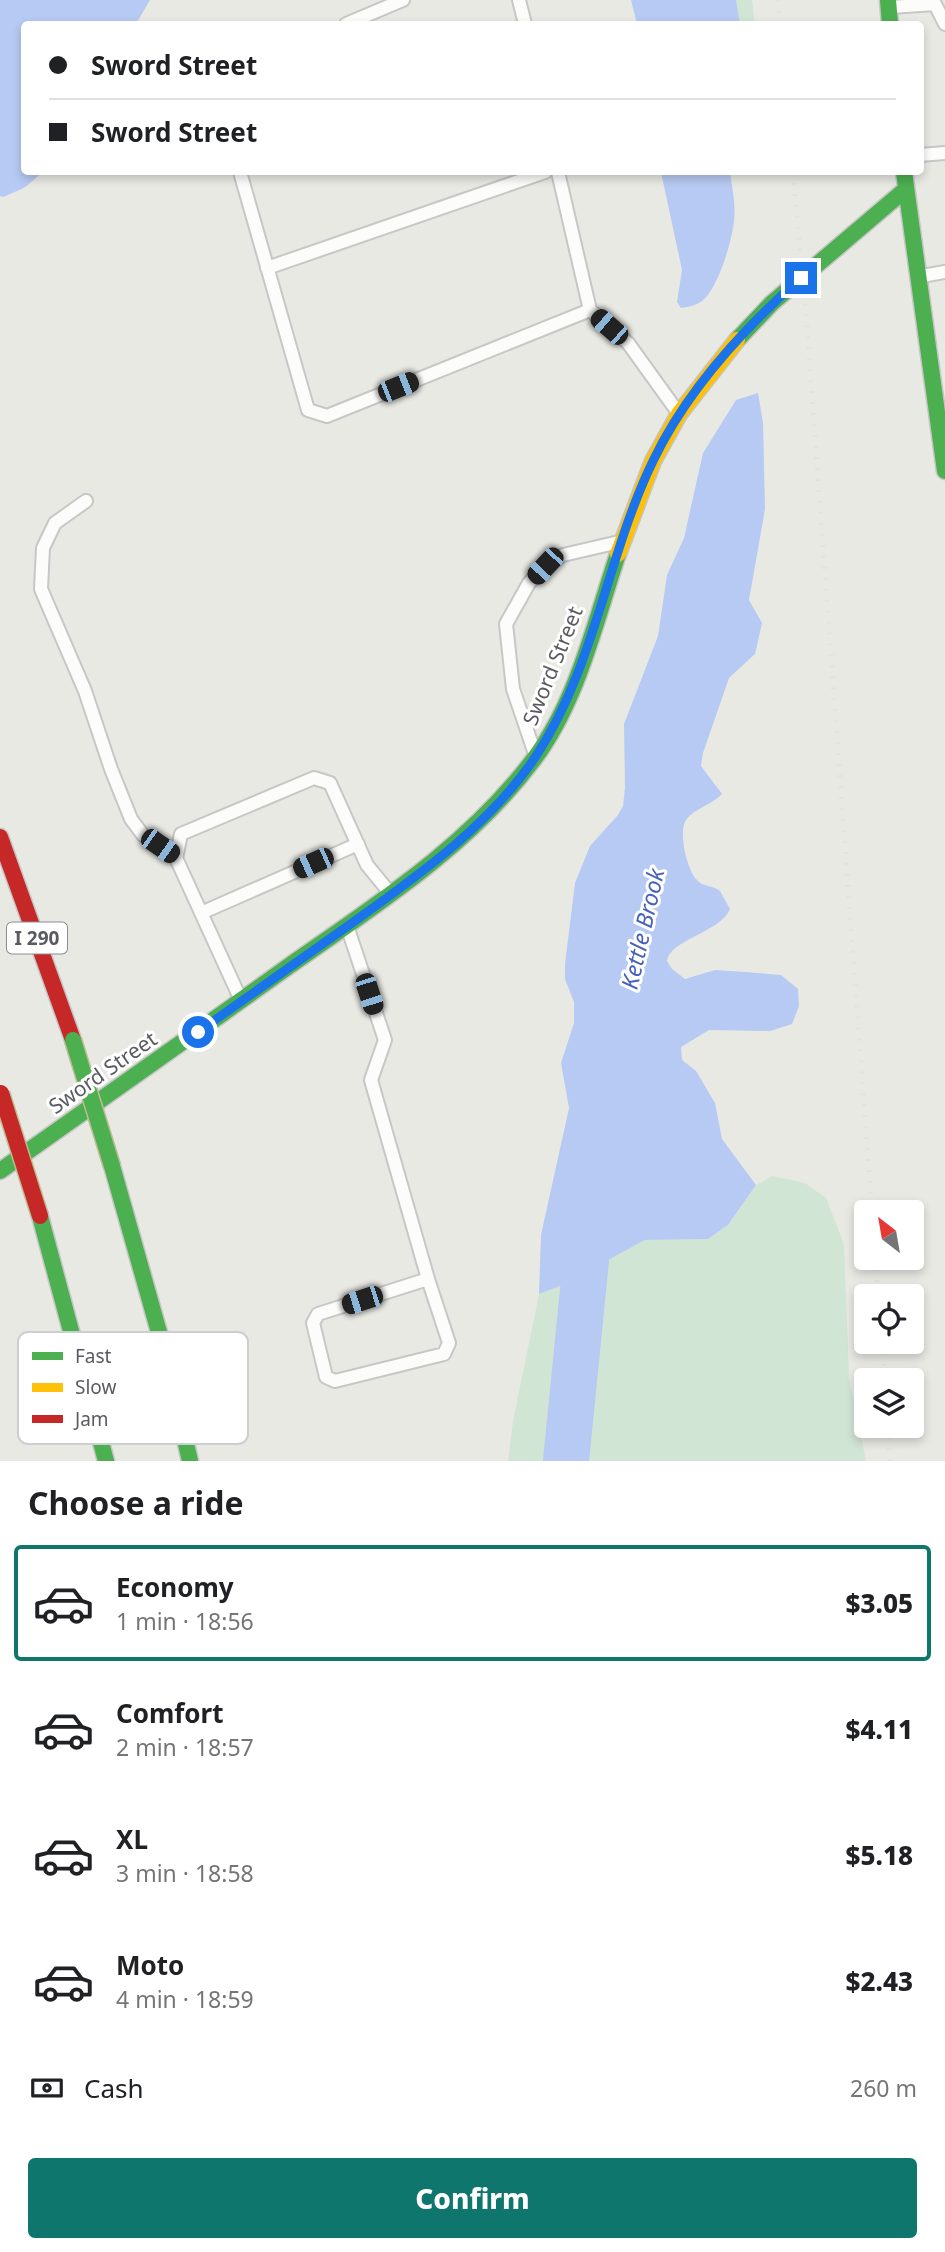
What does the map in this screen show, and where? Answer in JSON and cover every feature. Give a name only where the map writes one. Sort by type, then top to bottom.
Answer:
[{"type":"main road","points":[[904,175],[940,405],[945,471]]},
{"type":"main road","name":"Sword Street","points":[[0,1171],[391,895],[483,817],[536,757],[560,715],[576,678],[622,541],[653,461],[680,414],[742,334],[772,303],[906,189]]},
{"type":"main road","name":"I 290","points":[[0,837],[73,1040],[159,1332]]},
{"type":"main road","points":[[1,1091],[40,1216],[71,1332]]},
{"type":"main road","points":[[101,1444],[106,1461]]},
{"type":"lane","points":[[353,21],[402,0]]},
{"type":"lane","points":[[519,0],[524,21]]},
{"type":"lane","points":[[888,4],[935,2],[945,24]]},
{"type":"lane","points":[[924,155],[945,153]]},
{"type":"lane","points":[[241,175],[308,410],[327,416],[590,310]]},
{"type":"lane","points":[[267,268],[536,175]]},
{"type":"lane","points":[[559,175],[590,310],[628,343],[680,414]]},
{"type":"lane","points":[[919,277],[945,272]]},
{"type":"lane","points":[[86,501],[55,523],[43,548],[41,589],[85,691],[131,819],[143,835],[176,858],[242,1001]]},
{"type":"lane","points":[[536,757],[513,689],[506,624],[529,583],[545,566],[563,555],[622,541]]},
{"type":"lane","points":[[176,858],[181,834],[314,778],[330,783],[367,865],[391,895]]},
{"type":"lane","points":[[201,913],[358,844]]},
{"type":"lane","points":[[347,926],[384,1040],[371,1080],[449,1343],[444,1354],[335,1381],[326,1377],[313,1323],[318,1314],[428,1279]]},
{"type":"green space","points":[[711,0],[752,0],[755,21],[712,21]]},
{"type":"green space","points":[[772,1176],[805,1183],[826,1198],[844,1244],[854,1438],[861,1438],[866,1461],[508,1461],[513,1421],[539,1294],[560,1286],[645,1240],[708,1239],[728,1225],[756,1185]]},
{"type":"water","points":[[0,0],[150,0],[138,21],[21,21],[21,175],[39,175],[24,188],[0,196]]},
{"type":"water","points":[[631,0],[736,0],[740,21],[636,21]]},
{"type":"water","points":[[662,175],[730,175],[734,196],[733,230],[719,276],[708,295],[699,303],[681,308],[677,302],[682,270]]},
{"type":"water","points":[[758,393],[763,423],[765,509],[749,600],[762,623],[755,654],[729,678],[703,753],[701,766],[722,794],[689,816],[683,833],[685,850],[696,879],[720,891],[730,909],[717,924],[676,947],[667,961],[672,969],[685,979],[715,970],[781,975],[798,989],[799,1006],[792,1024],[770,1031],[709,1030],[681,1047],[682,1060],[696,1071],[715,1103],[722,1139],[756,1185],[728,1225],[708,1239],[645,1240],[560,1286],[539,1294],[541,1235],[569,1108],[561,1063],[574,1023],[574,1002],[565,979],[565,964],[575,883],[590,846],[623,806],[624,724],[658,636],[667,575],[684,538],[703,453],[736,400]]},
{"type":"waterway","name":"Kettle Brook","points":[[566,1461],[591,1210]]},
{"type":"railway","points":[[778,0],[780,21]]},
{"type":"railway","points":[[793,175],[806,314],[871,1200]]},
{"type":"railway","points":[[877,1270],[877,1284]]},
{"type":"railway","points":[[883,1354],[884,1368]]},
{"type":"railway","points":[[889,1438],[890,1461]]},
{"type":"traffic: fast","points":[[888,0],[890,21]]},
{"type":"traffic: fast","points":[[904,175],[945,471]]},
{"type":"traffic: fast","points":[[737,340],[772,303],[906,189]]},
{"type":"traffic: fast","points":[[0,1171],[388,896],[481,819],[534,759],[562,712],[584,660],[618,554]]},
{"type":"traffic: fast","points":[[73,1040],[112,1166]]},
{"type":"traffic: fast","points":[[112,1166],[159,1332]]},
{"type":"traffic: fast","points":[[40,1216],[71,1332]]},
{"type":"traffic: fast","points":[[101,1444],[106,1461]]},
{"type":"traffic: fast","points":[[186,1444],[190,1461]]},
{"type":"traffic: slow","points":[[618,554],[653,461],[679,414],[737,340]]},
{"type":"traffic: jam","points":[[0,837],[73,1040]]},
{"type":"traffic: jam","points":[[1,1093],[40,1216]]},
{"type":"route","points":[[198,1032],[407,883],[483,817],[536,757],[560,715],[576,678],[630,517],[653,461],[680,414],[711,372],[742,334],[801,278]]}]
